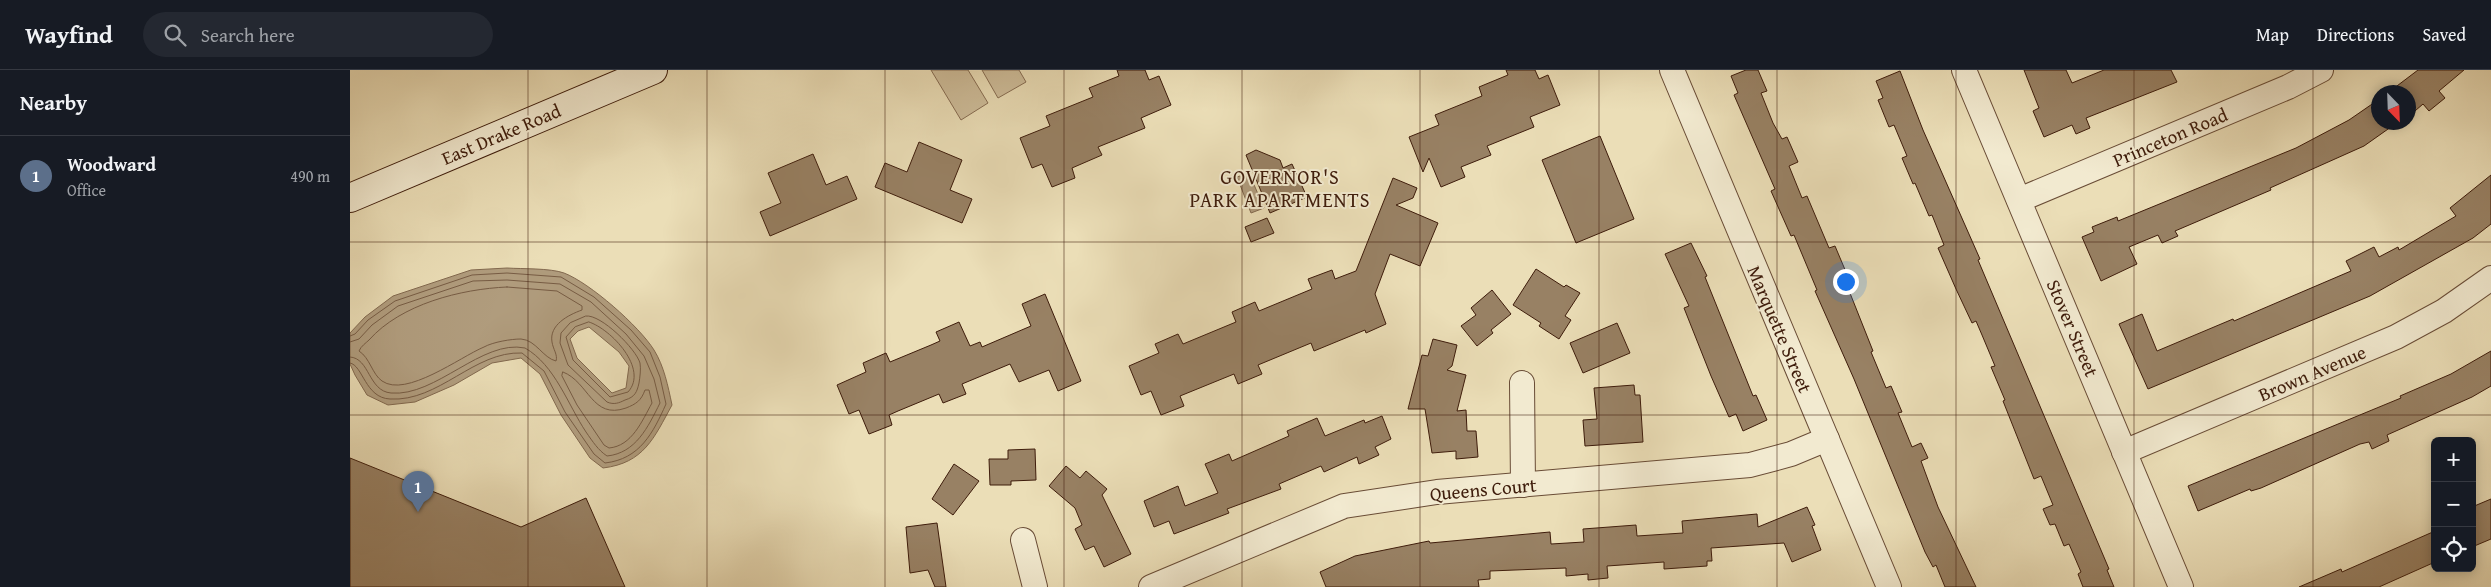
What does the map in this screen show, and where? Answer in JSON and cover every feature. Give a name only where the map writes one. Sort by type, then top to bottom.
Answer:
[{"type":"main road","name":"East Drake Road","points":[[350,198],[653,70]]},
{"type":"street","name":"Marquette Street","points":[[1672,70],[1889,587]]},
{"type":"street","name":"Stover Street","points":[[1964,70],[2181,587]]},
{"type":"street","name":"Princeton Road","points":[[2019,200],[2288,87],[2321,70]]},
{"type":"street","name":"Brown Avenue","points":[[2124,452],[2396,336],[2444,311],[2491,278]]},
{"type":"street","points":[[1522,383],[1523,485]]},
{"type":"street","name":"Queens Court","points":[[1152,587],[1344,506],[1437,492],[1750,465],[1791,454],[1827,440]]},
{"type":"street","points":[[1023,540],[1035,587]]},
{"type":"shaded area","points":[[931,70],[968,70],[988,103],[961,120]]},
{"type":"shaded area","points":[[982,70],[1019,70],[1026,82],[998,98]]},
{"type":"water","points":[[1249,173],[1264,208],[1251,213],[1237,177]]},
{"type":"water","points":[[507,268],[544,269],[564,273],[600,295],[647,340],[660,363],[672,405],[653,438],[638,455],[629,461],[603,468],[590,458],[561,415],[540,374],[521,358],[492,363],[454,385],[415,402],[388,405],[367,395],[350,364],[350,333],[365,317],[393,296],[471,270]],"holes":[[[589,327],[619,352],[629,366],[626,388],[612,393],[577,358],[570,339],[578,331]]]},
{"type":"building","points":[[1117,70],[1145,70],[1149,80],[1159,76],[1171,105],[1141,118],[1145,128],[1098,147],[1102,155],[1072,168],[1075,178],[1052,187],[1042,164],[1032,168],[1020,138],[1050,126],[1046,116],[1093,97],[1089,88],[1119,76]]},
{"type":"building","points":[[1506,70],[1535,70],[1539,79],[1548,75],[1560,105],[1530,117],[1534,127],[1487,146],[1491,155],[1461,167],[1465,177],[1441,187],[1429,158],[1423,172],[1409,137],[1439,125],[1435,115],[1482,96],[1479,87],[1508,75]]},
{"type":"building","points":[[1746,70],[1758,70],[1767,91],[1761,93],[1773,123],[1782,139],[1787,137],[1798,162],[1789,166],[1802,198],[1807,196],[1829,248],[1835,246],[1846,272],[1842,273],[1873,351],[1871,352],[1886,388],[1891,386],[1902,412],[1898,413],[1912,447],[1921,443],[1928,458],[1921,461],[1938,507],[1976,587],[1945,587],[1936,565],[1933,567],[1925,552],[1854,379],[1815,291],[1817,290],[1794,235],[1791,236],[1771,191],[1775,189],[1734,95],[1738,93],[1731,76]]},
{"type":"building","points":[[2024,70],[2066,70],[2072,83],[2104,70],[2171,70],[2177,82],[2086,118],[2090,128],[2076,134],[2072,125],[2044,137],[2033,111],[2039,108]]},
{"type":"building","points":[[2418,70],[2464,70],[2439,91],[2445,98],[2429,111],[2423,104],[2416,110],[2416,85],[2398,85]]},
{"type":"building","points":[[1900,71],[1923,130],[1980,259],[1978,260],[2109,569],[2107,570],[2114,587],[2083,587],[2078,574],[2081,572],[2069,544],[2064,546],[2055,524],[2050,525],[2043,509],[2053,505],[2041,476],[2034,479],[1991,367],[1995,366],[1976,321],[1972,323],[1956,289],[1938,248],[1944,245],[1932,215],[1929,216],[1915,183],[1913,184],[1902,158],[1907,156],[1894,125],[1889,127],[1878,100],[1883,98],[1876,81]]},
{"type":"building","points":[[2371,105],[2371,130],[2387,130],[2364,146],[2270,188],[2271,190],[2175,231],[2178,236],[2162,243],[2158,235],[2129,247],[2137,264],[2101,281],[2082,237],[2094,232],[2092,227],[2117,217],[2118,221],[2296,148],[2349,120]]},
{"type":"building","points":[[1600,136],[1634,219],[1576,243],[1542,160]]},
{"type":"building","points":[[919,142],[962,160],[950,190],[972,199],[962,223],[875,187],[885,163],[907,172]]},
{"type":"building","points":[[1256,150],[1280,160],[1283,168],[1292,164],[1307,197],[1270,213],[1246,155]]},
{"type":"building","points":[[813,154],[826,185],[847,176],[857,199],[770,236],[760,212],[781,203],[768,173]]},
{"type":"building","points":[[2491,175],[2491,224],[2473,238],[2370,296],[2148,389],[2119,324],[2142,314],[2157,351],[2233,319],[2234,321],[2351,271],[2346,261],[2374,247],[2379,257],[2398,247],[2399,250],[2456,216],[2450,208]]},
{"type":"building","points":[[1393,178],[1417,188],[1413,198],[1396,205],[1438,223],[1420,266],[1390,254],[1375,294],[1386,324],[1366,333],[1365,330],[1314,351],[1311,343],[1258,365],[1262,374],[1238,384],[1234,374],[1180,396],[1184,406],[1161,415],[1151,391],[1141,395],[1129,366],[1159,353],[1155,344],[1178,334],[1183,344],[1236,322],[1232,312],[1255,302],[1259,311],[1312,289],[1308,279],[1332,270],[1335,279],[1356,271]]},
{"type":"building","points":[[1267,218],[1274,233],[1251,242],[1245,227]]},
{"type":"building","points":[[1691,243],[1707,276],[1705,277],[1753,396],[1756,395],[1767,420],[1743,431],[1736,414],[1729,417],[1684,308],[1689,306],[1665,254]]},
{"type":"building","points":[[1536,269],[1564,287],[1566,285],[1580,293],[1565,316],[1571,320],[1559,339],[1539,326],[1541,323],[1513,305]]},
{"type":"building","points":[[1492,290],[1511,314],[1491,330],[1493,333],[1477,346],[1461,326],[1476,315],[1471,308]]},
{"type":"building","points":[[1045,294],[1081,381],[1058,391],[1049,370],[1019,382],[1010,364],[962,384],[966,394],[943,403],[939,394],[889,415],[892,425],[869,434],[859,410],[849,414],[837,385],[866,372],[863,363],[886,353],[890,362],[931,345],[940,341],[936,332],[959,322],[970,346],[980,342],[982,347],[1031,326],[1022,304]]},
{"type":"building","points":[[1617,323],[1630,353],[1583,373],[1570,343]]},
{"type":"building","points":[[1433,339],[1457,345],[1452,366],[1447,370],[1466,375],[1457,411],[1466,410],[1467,431],[1476,431],[1478,457],[1456,459],[1456,451],[1432,453],[1425,409],[1408,409],[1422,355],[1428,356]]},
{"type":"building","points":[[2491,351],[2491,386],[2472,397],[2387,435],[2389,441],[2372,449],[2369,442],[2360,444],[2261,488],[2251,491],[2250,489],[2198,511],[2188,486],[2401,398],[2400,396],[2451,374]]},
{"type":"building","points":[[1634,385],[1635,395],[1640,395],[1643,442],[1585,446],[1583,420],[1597,419],[1594,388]]},
{"type":"building","points":[[1382,416],[1391,439],[1375,447],[1379,455],[1359,464],[1357,457],[1324,472],[1321,466],[1279,484],[1281,489],[1227,509],[1229,513],[1174,534],[1169,521],[1154,527],[1144,501],[1178,486],[1185,506],[1218,493],[1205,464],[1229,454],[1232,461],[1289,436],[1287,431],[1317,418],[1325,436],[1364,420],[1365,423]]},
{"type":"building","points":[[1035,449],[1036,480],[1011,481],[1011,485],[990,485],[989,459],[1008,459],[1008,450]]},
{"type":"building","points":[[350,458],[521,527],[586,498],[625,587],[350,587]]},
{"type":"building","points":[[954,464],[979,481],[953,515],[932,499]]},
{"type":"building","points":[[1066,466],[1080,478],[1086,471],[1107,489],[1102,495],[1131,554],[1104,567],[1094,546],[1085,550],[1075,529],[1082,525],[1075,508],[1049,486]]},
{"type":"building","points":[[2491,499],[2491,539],[2476,545],[2476,527],[2476,505]]},
{"type":"building","points":[[1807,507],[1815,525],[1812,526],[1821,550],[1792,562],[1784,543],[1711,548],[1712,561],[1707,561],[1707,566],[1664,569],[1664,562],[1607,566],[1608,578],[1588,580],[1588,574],[1566,576],[1566,568],[1490,571],[1490,579],[1478,580],[1479,587],[1326,587],[1320,572],[1355,556],[1429,541],[1430,543],[1550,532],[1551,544],[1584,542],[1583,529],[1636,525],[1637,536],[1683,533],[1682,521],[1757,514],[1758,527]]},
{"type":"building","points":[[937,523],[946,587],[935,587],[928,570],[910,573],[906,527]]},
{"type":"building","points":[[2431,533],[2431,564],[2379,587],[2299,587],[2341,569],[2342,572]]},
{"type":"place","name":"Woodward","points":[[418,512]]},
{"type":"district","name":"GOVERNOR'S PARK APARTMENTS","points":[[1280,188]]}]
